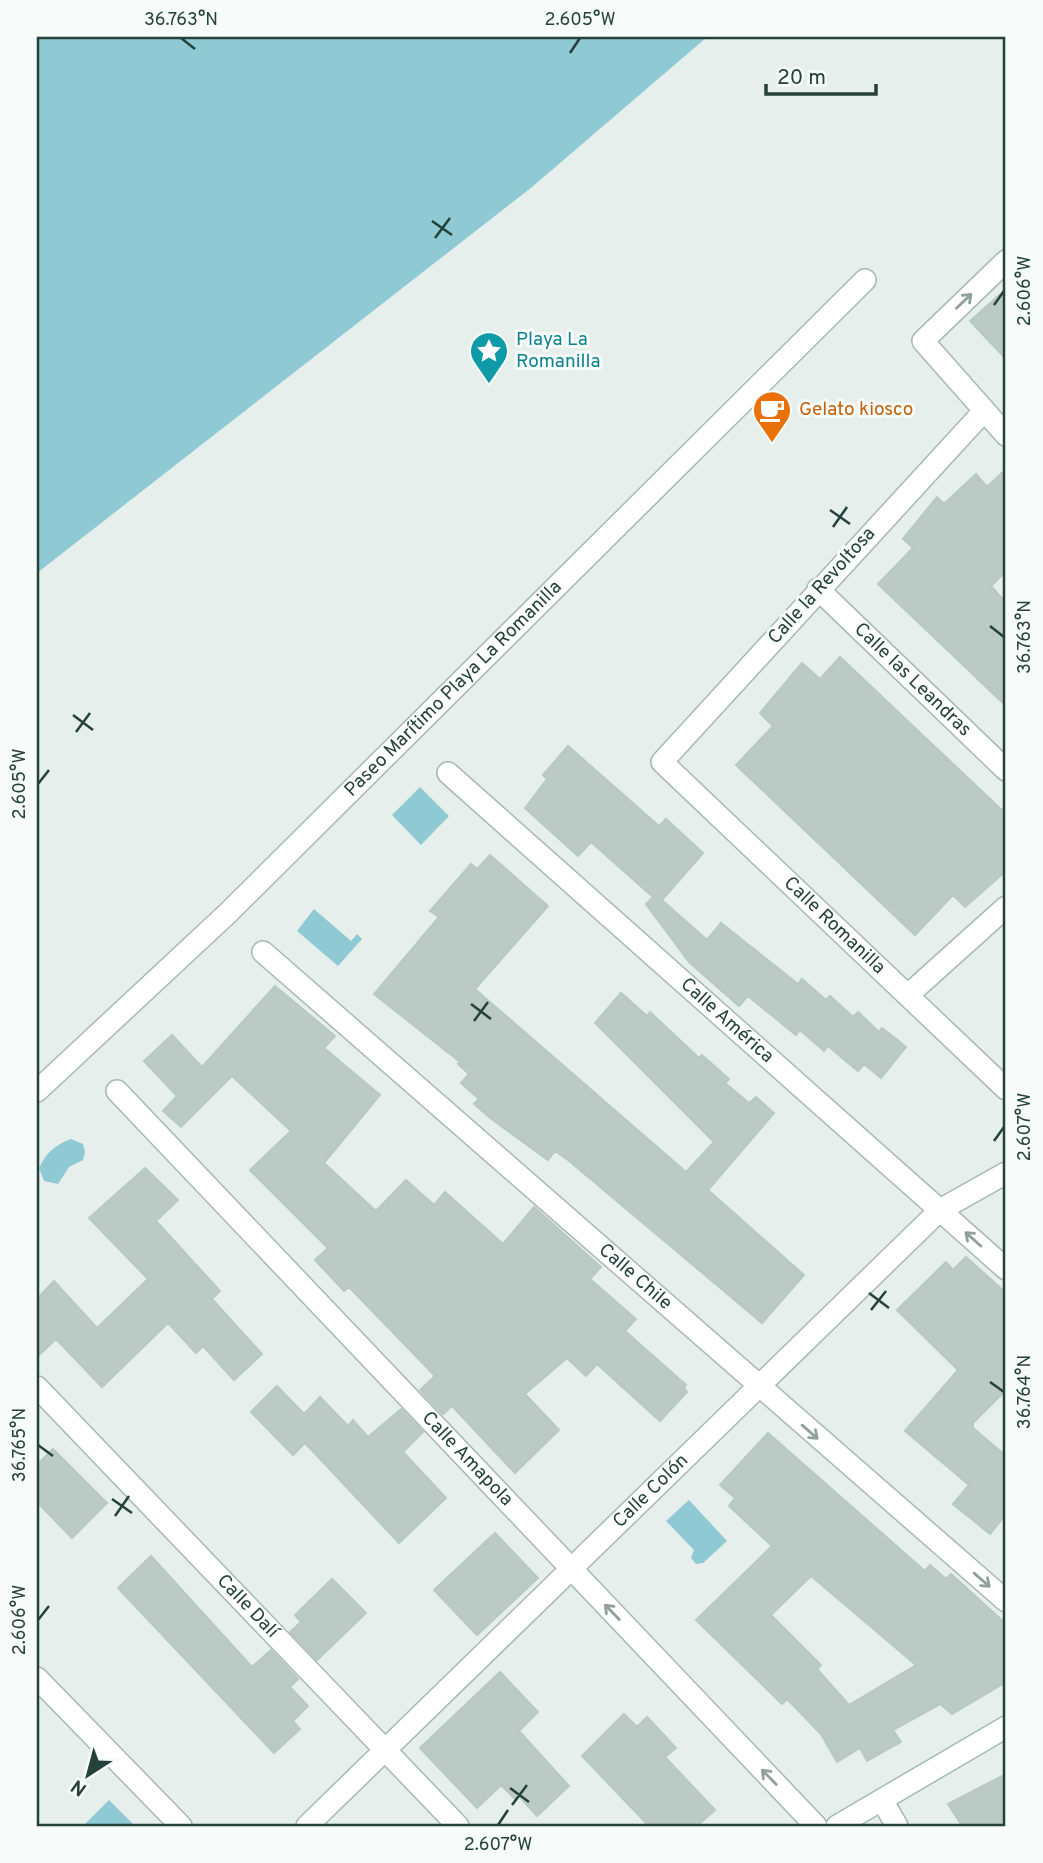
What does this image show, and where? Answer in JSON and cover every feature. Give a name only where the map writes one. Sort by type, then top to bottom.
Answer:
[{"type":"street","points":[[1006,261],[923,341],[1006,435]]},
{"type":"street","name":"Paseo Marítimo Playa La Romanilla","points":[[37,1091],[238,904],[865,280]]},
{"type":"street","name":"Calle la Revoltosa","points":[[662,762],[984,411]]},
{"type":"street","name":"Calle las Leandras","points":[[818,589],[1006,769]]},
{"type":"street","name":"Calle Romanilla","points":[[662,762],[1006,1089]]},
{"type":"street","name":"Calle América","points":[[448,773],[1006,1269]]},
{"type":"street","points":[[908,995],[1006,907]]},
{"type":"street","name":"Calle Chile","points":[[263,952],[1006,1601]]},
{"type":"street","name":"Calle Amapola","points":[[117,1091],[816,1826]]},
{"type":"street","name":"Calle Colón","points":[[307,1826],[940,1210],[1006,1173]]},
{"type":"street","name":"Calle Dalí","points":[[37,1387],[458,1826]]},
{"type":"street","points":[[37,1678],[181,1826]]},
{"type":"street","points":[[837,1826],[1006,1727]]},
{"type":"street","points":[[882,1800],[897,1826]]},
{"type":"water","points":[[37,37],[707,37],[532,187],[37,573]]},
{"type":"water","points":[[420,787],[449,816],[421,845],[392,815]]},
{"type":"water","points":[[314,909],[351,941],[357,934],[362,939],[338,966],[297,931]]},
{"type":"water","points":[[71,1139],[83,1144],[83,1160],[69,1167],[58,1184],[44,1181],[39,1168],[45,1158],[56,1147]]},
{"type":"water","points":[[689,1500],[727,1541],[703,1563],[696,1564],[691,1558],[694,1550],[666,1521]]},
{"type":"water","points":[[109,1800],[135,1826],[84,1825]]},
{"type":"building","points":[[1006,289],[1006,359],[970,321]]},
{"type":"building","points":[[1006,469],[1006,571],[991,586],[1006,603],[1006,706],[878,584],[913,548],[903,539],[937,497],[944,504],[976,474],[987,487]]},
{"type":"building","points":[[840,657],[1006,814],[1006,871],[965,907],[953,895],[915,935],[736,765],[773,726],[760,713],[802,663],[820,679]]},
{"type":"building","points":[[568,746],[659,826],[666,819],[703,853],[662,900],[707,940],[721,923],[798,984],[802,979],[826,1000],[830,996],[853,1017],[858,1012],[879,1032],[882,1028],[906,1047],[881,1078],[864,1064],[858,1071],[828,1046],[824,1051],[800,1030],[796,1035],[748,996],[739,1006],[689,962],[646,904],[653,897],[591,842],[578,856],[525,808],[547,779],[543,775]]},
{"type":"building","points":[[490,855],[548,906],[475,989],[686,1172],[714,1142],[595,1023],[621,993],[647,1016],[650,1012],[699,1058],[702,1055],[729,1079],[725,1083],[749,1103],[756,1097],[774,1113],[708,1190],[804,1275],[762,1323],[568,1160],[555,1151],[548,1160],[490,1118],[474,1104],[479,1099],[461,1083],[469,1074],[458,1064],[460,1062],[374,994],[439,917],[430,911],[471,864],[477,869]]},
{"type":"building","points":[[275,986],[335,1036],[324,1048],[380,1095],[324,1163],[376,1211],[406,1180],[434,1205],[445,1192],[503,1244],[534,1207],[601,1267],[590,1279],[636,1319],[625,1331],[686,1385],[684,1388],[687,1392],[660,1421],[597,1364],[586,1376],[567,1358],[525,1394],[559,1430],[515,1473],[452,1406],[443,1414],[420,1390],[435,1376],[349,1287],[344,1291],[315,1260],[328,1248],[250,1170],[291,1131],[232,1076],[181,1127],[163,1111],[177,1096],[144,1061],[172,1035],[202,1067]]},
{"type":"building","points":[[145,1168],[178,1200],[156,1221],[220,1291],[212,1299],[262,1354],[234,1380],[203,1346],[196,1353],[168,1323],[102,1387],[56,1339],[37,1357],[37,1299],[54,1281],[97,1328],[148,1279],[89,1218]]},
{"type":"building","points":[[966,1257],[1006,1293],[1006,1390],[973,1423],[973,1428],[1006,1456],[1006,1514],[990,1534],[953,1504],[969,1485],[905,1431],[958,1370],[897,1310],[946,1262],[953,1270]]},
{"type":"building","points":[[277,1386],[304,1414],[320,1397],[348,1426],[353,1420],[368,1437],[401,1409],[423,1432],[403,1452],[446,1498],[399,1543],[305,1443],[293,1455],[251,1412]]},
{"type":"building","points":[[768,1433],[925,1571],[930,1565],[946,1579],[951,1574],[1006,1624],[1006,1682],[952,1714],[940,1704],[893,1730],[901,1742],[867,1761],[860,1748],[837,1762],[821,1734],[787,1699],[782,1704],[696,1620],[772,1546],[729,1506],[735,1498],[720,1485]],"holes":[[[811,1576],[916,1665],[849,1705],[817,1669],[821,1665],[771,1615]]]},
{"type":"building","points":[[53,1449],[107,1503],[72,1538],[37,1502],[37,1465]]},
{"type":"building","points":[[495,1533],[538,1578],[477,1635],[434,1590]]},
{"type":"building","points":[[151,1556],[252,1667],[271,1650],[298,1679],[290,1687],[308,1706],[293,1721],[300,1729],[274,1753],[118,1588]]},
{"type":"building","points":[[332,1579],[366,1613],[317,1660],[290,1632],[301,1622],[295,1615]]},
{"type":"building","points":[[500,1672],[538,1712],[519,1731],[569,1786],[537,1816],[518,1795],[515,1799],[501,1785],[477,1808],[420,1748]]},
{"type":"building","points":[[624,1714],[637,1727],[647,1717],[676,1748],[665,1757],[715,1810],[697,1826],[649,1826],[582,1756]]},
{"type":"building","points":[[1006,1774],[1006,1826],[962,1826],[948,1804]]},
{"type":"place","name":"Playa La Romanilla","points":[[489,385]]},
{"type":"place","name":"Gelato kiosco","points":[[772,444]]}]
